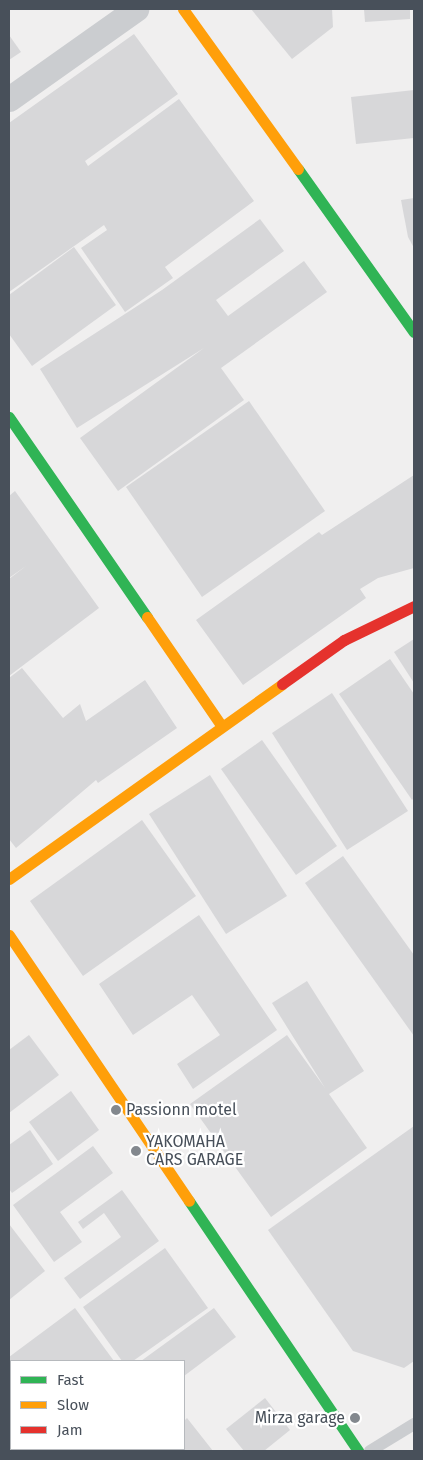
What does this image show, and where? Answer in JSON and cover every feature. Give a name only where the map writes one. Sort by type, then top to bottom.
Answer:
[{"type":"street","points":[[9,99],[136,9]]},
{"type":"street","points":[[183,9],[414,332]]},
{"type":"street","points":[[9,417],[220,725]]},
{"type":"street","points":[[9,878],[220,725],[344,640],[414,606]]},
{"type":"street","points":[[9,935],[358,1451]]},
{"type":"lane","points":[[370,1451],[414,1424]]},
{"type":"building","points":[[251,9],[332,9],[333,27],[292,59]]},
{"type":"building","points":[[364,9],[410,9],[410,19],[365,22]]},
{"type":"building","points":[[134,34],[178,94],[85,161],[88,166],[179,99],[254,201],[165,267],[173,278],[125,312],[81,248],[107,230],[104,225],[9,292],[9,123]]},
{"type":"building","points":[[9,35],[21,52],[9,60]]},
{"type":"building","points":[[414,90],[414,138],[356,144],[351,97]]},
{"type":"building","points":[[414,198],[414,248],[408,237],[401,200]]},
{"type":"building","points":[[260,219],[284,251],[216,300],[228,316],[304,261],[327,292],[221,368],[244,400],[118,491],[80,438],[204,348],[77,428],[40,369],[162,290]]},
{"type":"building","points":[[74,247],[116,305],[32,366],[9,334],[9,295]]},
{"type":"building","points":[[249,401],[325,511],[202,597],[126,487]]},
{"type":"building","points":[[414,475],[414,568],[378,578],[360,589],[366,598],[243,685],[196,620],[319,532],[322,535]]},
{"type":"building","points":[[15,491],[99,608],[9,676],[9,579],[26,566],[9,578],[9,496]]},
{"type":"building","points":[[414,639],[414,683],[394,652]]},
{"type":"building","points":[[390,659],[414,694],[414,798],[412,800],[339,694]]},
{"type":"building","points":[[22,668],[63,718],[80,704],[86,721],[145,680],[177,728],[98,783],[96,780],[16,848],[9,839],[9,678]]},
{"type":"building","points":[[332,693],[408,811],[347,850],[272,733]]},
{"type":"building","points":[[262,740],[337,846],[296,875],[221,769]]},
{"type":"building","points":[[210,775],[287,896],[226,934],[149,814]]},
{"type":"building","points":[[142,820],[196,896],[83,976],[30,901]]},
{"type":"building","points":[[343,856],[414,955],[414,1036],[305,883]]},
{"type":"building","points":[[199,915],[277,1030],[193,1089],[177,1064],[220,1035],[192,995],[133,1035],[99,984]]},
{"type":"building","points":[[307,981],[364,1071],[329,1094],[367,1148],[271,1217],[190,1104],[287,1035],[325,1088],[272,1003]]},
{"type":"building","points":[[29,1035],[59,1075],[9,1113],[9,1050]]},
{"type":"building","points":[[71,1091],[99,1130],[58,1161],[29,1122]]},
{"type":"building","points":[[414,1126],[414,1361],[404,1368],[353,1351],[268,1230]]},
{"type":"building","points":[[30,1130],[53,1164],[12,1193],[9,1189],[9,1145]]},
{"type":"building","points":[[93,1146],[113,1173],[60,1212],[82,1242],[54,1262],[13,1205]]},
{"type":"building","points":[[122,1190],[159,1241],[80,1299],[64,1278],[121,1237],[104,1213],[83,1229],[78,1222]]},
{"type":"building","points":[[9,1224],[45,1271],[9,1300]]},
{"type":"building","points":[[165,1248],[208,1308],[134,1360],[121,1360],[83,1307]]},
{"type":"building","points":[[75,1308],[113,1360],[10,1360],[9,1449],[9,1357]]},
{"type":"building","points":[[214,1308],[236,1337],[185,1375],[185,1360],[142,1360]]},
{"type":"building","points":[[265,1398],[290,1430],[264,1451],[244,1451],[226,1429]]},
{"type":"building","points":[[187,1418],[213,1451],[158,1450],[185,1450],[185,1420]]},
{"type":"building","points":[[99,1450],[149,1451],[100,1451]]},
{"type":"traffic: fast","points":[[298,169],[414,332]]},
{"type":"traffic: fast","points":[[9,417],[147,617]]},
{"type":"traffic: fast","points":[[189,1201],[358,1451]]},
{"type":"traffic: slow","points":[[183,9],[298,169]]},
{"type":"traffic: slow","points":[[147,617],[221,725]]},
{"type":"traffic: slow","points":[[9,879],[282,684]]},
{"type":"traffic: slow","points":[[9,935],[189,1201]]},
{"type":"traffic: jam","points":[[282,684],[344,640],[414,606]]},
{"type":"place","name":"Passionn motel","points":[[116,1110]]},
{"type":"place","name":"YAKOMAHA CARS GARAGE","points":[[136,1151]]},
{"type":"place","name":"Mirza garage","points":[[355,1418]]}]
